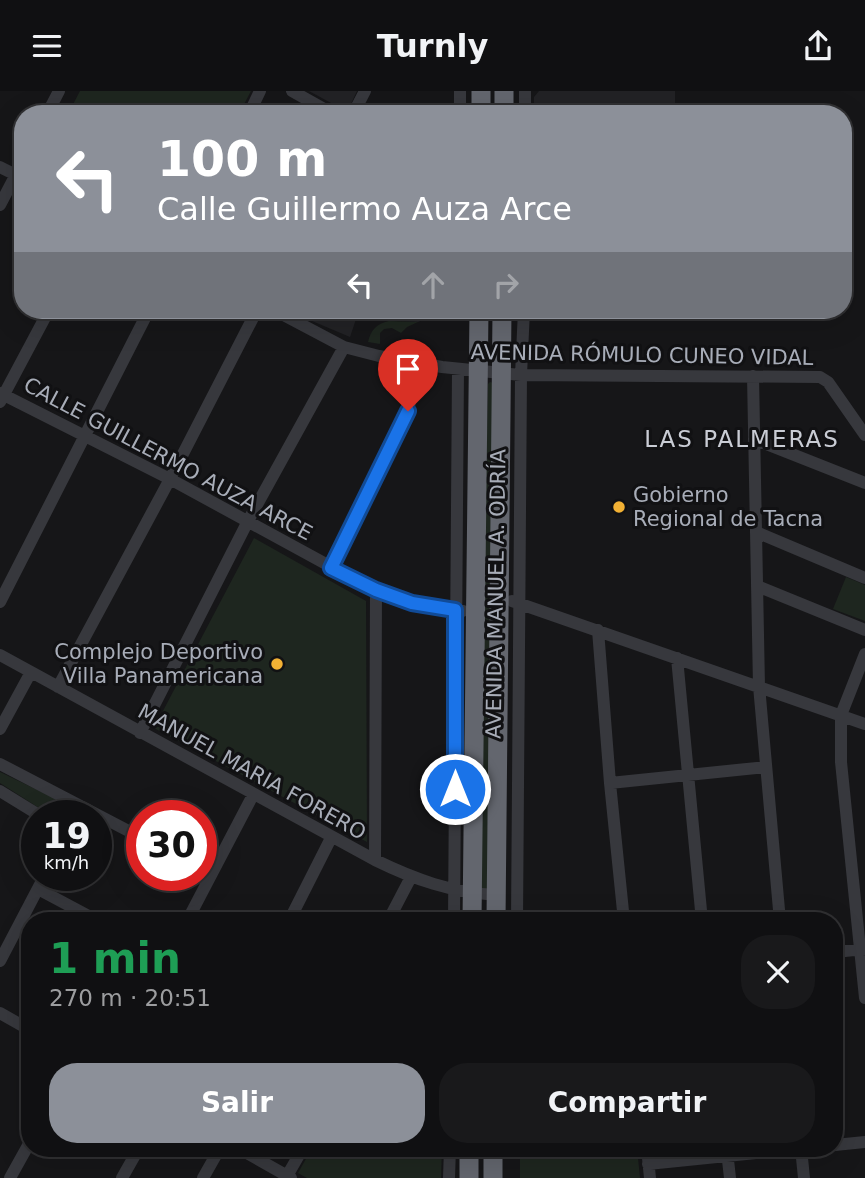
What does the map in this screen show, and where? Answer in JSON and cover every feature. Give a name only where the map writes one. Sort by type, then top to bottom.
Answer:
[{"type":"highway","name":"AVENIDA MANUEL A. ODRÍA","points":[[469,912],[464,893],[475,621],[468,370],[477,319]]},
{"type":"highway","name":"AVENIDA MANUEL A. ODRÍA","points":[[496,912],[502,319]]},
{"type":"highway","points":[[475,621],[498,629]]},
{"type":"highway","points":[[469,1157],[469,1178]]},
{"type":"highway","points":[[492,1178],[493,1157]]},
{"type":"street","points":[[292,91],[317,105]]},
{"type":"street","points":[[0,205],[14,184]]},
{"type":"street","points":[[1,397],[44,319]]},
{"type":"street","points":[[0,602],[144,319]]},
{"type":"street","points":[[58,687],[252,319]]},
{"type":"street","name":"AVENIDA RÓMULO CUNEO VIDAL","points":[[291,319],[344,347],[421,364],[501,374],[816,377],[824,379],[865,435]]},
{"type":"street","name":"AVENIDA MANUEL A. ODRÍA","points":[[517,912],[524,319]]},
{"type":"street","points":[[140,733],[248,521],[344,347]]},
{"type":"street","points":[[331,568],[403,425],[414,397],[421,364]]},
{"type":"street","name":"AVENIDA MANUEL A. ODRÍA","points":[[457,912],[464,893],[455,610],[468,370]]},
{"type":"street","points":[[753,376],[759,686],[779,912]]},
{"type":"street","name":"CALLE GUILLERMO AUZA ARCE","points":[[1,397],[170,479],[376,590],[412,603],[455,610],[475,621]]},
{"type":"street","points":[[754,439],[865,483]]},
{"type":"street","points":[[756,532],[865,577]]},
{"type":"street","points":[[757,586],[865,629]]},
{"type":"street","points":[[375,860],[376,590]]},
{"type":"street","points":[[499,597],[865,724]]},
{"type":"street","points":[[598,630],[623,912]]},
{"type":"street","points":[[865,654],[841,715],[841,762],[865,998]]},
{"type":"street","name":"MANUEL MARIA FORERO","points":[[0,655],[375,860],[411,877],[464,893],[496,895]]},
{"type":"street","points":[[677,658],[701,912]]},
{"type":"street","points":[[0,729],[31,672]]},
{"type":"street","points":[[0,764],[61,800]]},
{"type":"street","points":[[610,783],[766,767]]},
{"type":"street","points":[[0,791],[21,804]]},
{"type":"street","points":[[217,853],[253,795]]},
{"type":"street","points":[[294,912],[331,838]]},
{"type":"street","points":[[393,912],[411,877]]},
{"type":"street","points":[[26,912],[37,891]]},
{"type":"street","points":[[42,891],[80,912]]},
{"type":"street","points":[[190,912],[198,891]]},
{"type":"street","points":[[0,961],[21,921]]},
{"type":"street","points":[[843,951],[862,950]]},
{"type":"street","points":[[0,1013],[21,1025]]},
{"type":"street","points":[[843,1144],[865,1142]]},
{"type":"street","points":[[10,1178],[22,1157]]},
{"type":"street","points":[[122,1178],[134,1157]]},
{"type":"street","points":[[203,1178],[215,1157]]},
{"type":"street","points":[[254,1157],[289,1177],[299,1157]]},
{"type":"street","points":[[449,1178],[450,1157]]},
{"type":"street","points":[[648,1157],[650,1178]]},
{"type":"street","points":[[649,1164],[694,1157]]},
{"type":"street","points":[[728,1157],[730,1178]]},
{"type":"street","points":[[802,1157],[804,1178]]},
{"type":"shaded area","points":[[80,91],[251,91],[244,105],[73,105]]},
{"type":"shaded area","points":[[309,91],[357,91],[350,105],[335,105]]},
{"type":"shaded area","points":[[539,91],[675,91],[675,105],[534,105],[534,97]]},
{"type":"shaded area","points":[[307,319],[356,319],[350,337]]},
{"type":"shaded area","points":[[356,319],[425,319],[418,322]]},
{"type":"shaded area","points":[[389,321],[418,322],[401,333],[392,328],[384,329],[380,333],[380,344],[368,342],[375,328]]},
{"type":"shaded area","points":[[490,382],[494,383],[492,618],[489,621],[483,618]]},
{"type":"shaded area","name":"Complejo Deportivo Villa Panamericana","points":[[254,538],[366,601],[367,842],[154,728]]},
{"type":"shaded area","points":[[846,577],[865,585],[865,621],[833,609]]},
{"type":"shaded area","points":[[485,635],[490,636],[489,889],[481,891],[482,641]]},
{"type":"shaded area","points":[[0,772],[58,800],[27,800],[0,783]]},
{"type":"shaded area","points":[[307,1157],[442,1157],[441,1178],[307,1178],[298,1173]]},
{"type":"shaded area","points":[[520,1157],[638,1157],[640,1178],[520,1178]]},
{"type":"place","name":"Gobierno Regional de Tacna","points":[[619,507]]},
{"type":"place","name":"Complejo Deportivo Villa Panamericana","points":[[277,664]]},
{"type":"district","name":"LAS PALMERAS","points":[[742,439]]},
{"type":"route","points":[[408,411],[331,568],[376,590],[412,603],[455,610],[455,789]]}]
